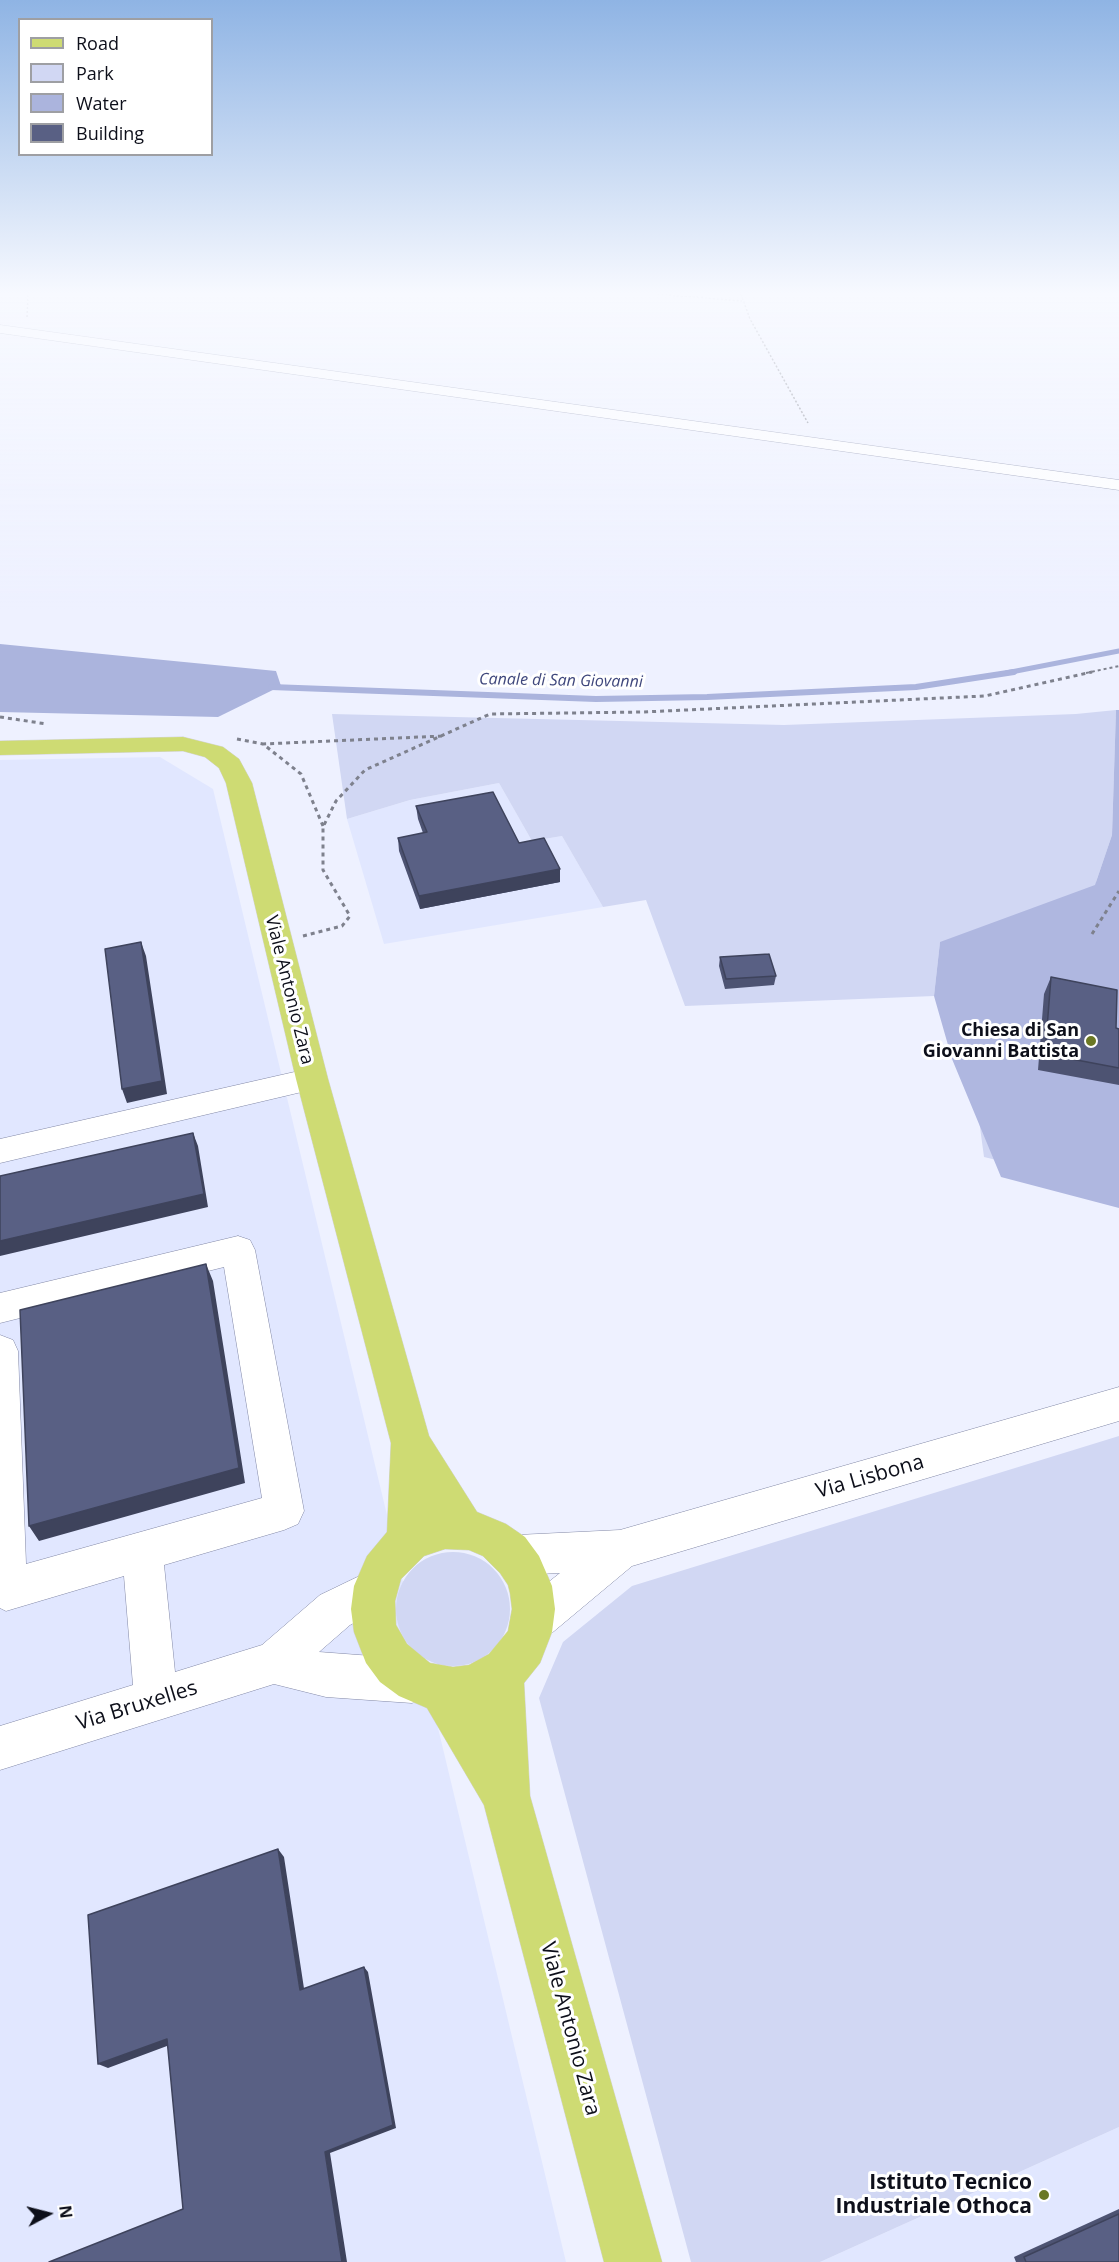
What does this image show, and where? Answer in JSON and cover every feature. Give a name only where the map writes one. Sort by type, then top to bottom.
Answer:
[{"type":"main road","name":"Viale Antonio Zara","points":[[0,748],[174,744],[201,747],[223,757],[230,764],[239,783],[312,1079],[411,1443],[463,1528]]},
{"type":"main road","name":"Viale Antonio Zara","points":[[408,1544],[411,1443]]},
{"type":"main road","points":[[463,1528],[483,1532],[501,1542],[517,1556],[528,1575],[534,1598],[532,1623],[515,1658],[501,1672],[483,1683],[463,1689],[427,1686],[390,1664],[377,1641],[372,1615],[376,1588],[388,1563],[408,1544],[425,1534],[444,1529],[463,1528]]},
{"type":"main road","name":"Viale Antonio Zara","points":[[501,1672],[506,1796],[633,2262]]},
{"type":"main road","name":"Viale Antonio Zara","points":[[427,1686],[506,1796]]},
{"type":"street","points":[[503,400],[1119,485]]},
{"type":"street","points":[[0,1151],[312,1079]]},
{"type":"street","points":[[0,1308],[238,1250],[284,1510],[6,1590],[0,1351]]},
{"type":"street","name":"Via Lisbona","points":[[517,1556],[620,1551],[1119,1404]]},
{"type":"street","points":[[142,1551],[156,1700]]},
{"type":"street","name":"Via Lisbona","points":[[532,1623],[620,1551]]},
{"type":"street","name":"Via Bruxelles","points":[[0,1748],[274,1663],[334,1610],[376,1588]]},
{"type":"street","points":[[274,1663],[326,1676],[427,1686]]},
{"type":"path","points":[[795,400],[819,444]]},
{"type":"path","points":[[323,827],[336,801],[365,770],[490,714],[644,712],[985,696],[1119,666]]},
{"type":"path","points":[[277,944],[342,926],[350,916],[323,870],[323,827],[301,774],[263,744],[447,735]]},
{"type":"path","points":[[1092,934],[1119,891]]},
{"type":"shaded area","points":[[1116,710],[1119,710],[1119,1208],[1001,1177],[952,1059],[934,996],[940,942],[1095,885],[1112,835]]},
{"type":"shaded area","points":[[160,757],[213,789],[566,2262],[0,2262],[0,760]]},
{"type":"shaded area","points":[[499,783],[532,841],[562,836],[603,907],[384,944],[347,819],[410,800]]},
{"type":"shaded area","name":"Istituto Tecnico Industriale Othoca","points":[[1119,2127],[1119,2262],[820,2262]]},
{"type":"green space","points":[[1116,710],[1112,835],[1096,882],[1119,1189],[984,1157],[966,1023],[940,942],[934,996],[685,1006],[646,900],[603,907],[562,836],[532,841],[499,783],[410,800],[347,819],[332,714],[784,725],[1076,714]]},
{"type":"green space","points":[[1119,1436],[1119,2127],[820,2262],[691,2262],[539,1698],[563,1642],[632,1586]]},
{"type":"green space","points":[[453,1552],[475,1557],[493,1569],[505,1587],[510,1609],[505,1631],[493,1649],[475,1661],[453,1666],[431,1661],[413,1649],[401,1631],[396,1609],[401,1587],[413,1569],[431,1557]]},
{"type":"water","points":[[0,644],[276,671],[281,686],[218,717],[0,712]]},
{"type":"building","points":[[493,792],[519,843],[544,838],[560,869],[419,896],[398,838],[427,832],[416,806]]},
{"type":"building","points":[[141,942],[162,1081],[122,1089],[105,949]]},
{"type":"building","points":[[769,954],[776,976],[726,979],[720,957]]},
{"type":"building","name":"Chiesa di San Giovanni Battista","points":[[1051,977],[1117,990],[1116,1028],[1119,1029],[1119,1068],[1045,1054]]},
{"type":"building","points":[[193,1133],[204,1194],[0,1241],[0,1176]]},
{"type":"building","points":[[206,1264],[239,1468],[29,1526],[20,1310]]},
{"type":"building","points":[[278,1849],[300,1990],[364,1967],[393,2125],[325,2152],[342,2262],[49,2262],[183,2209],[167,2039],[98,2064],[88,1915]]},
{"type":"building","points":[[1119,2214],[1119,2262],[1026,2262],[1024,2257]]},
{"type":"waterway","name":"Canale di San Giovanni","points":[[1006,673],[1119,651]]},
{"type":"waterway","name":"Canale di San Giovanni","points":[[271,687],[596,699],[707,697],[916,687],[1014,672]]},
{"type":"place","name":"Chiesa di San Giovanni Battista","points":[[1091,1041]]},
{"type":"place","name":"Istituto Tecnico Industriale Othoca","points":[[1044,2195]]}]
